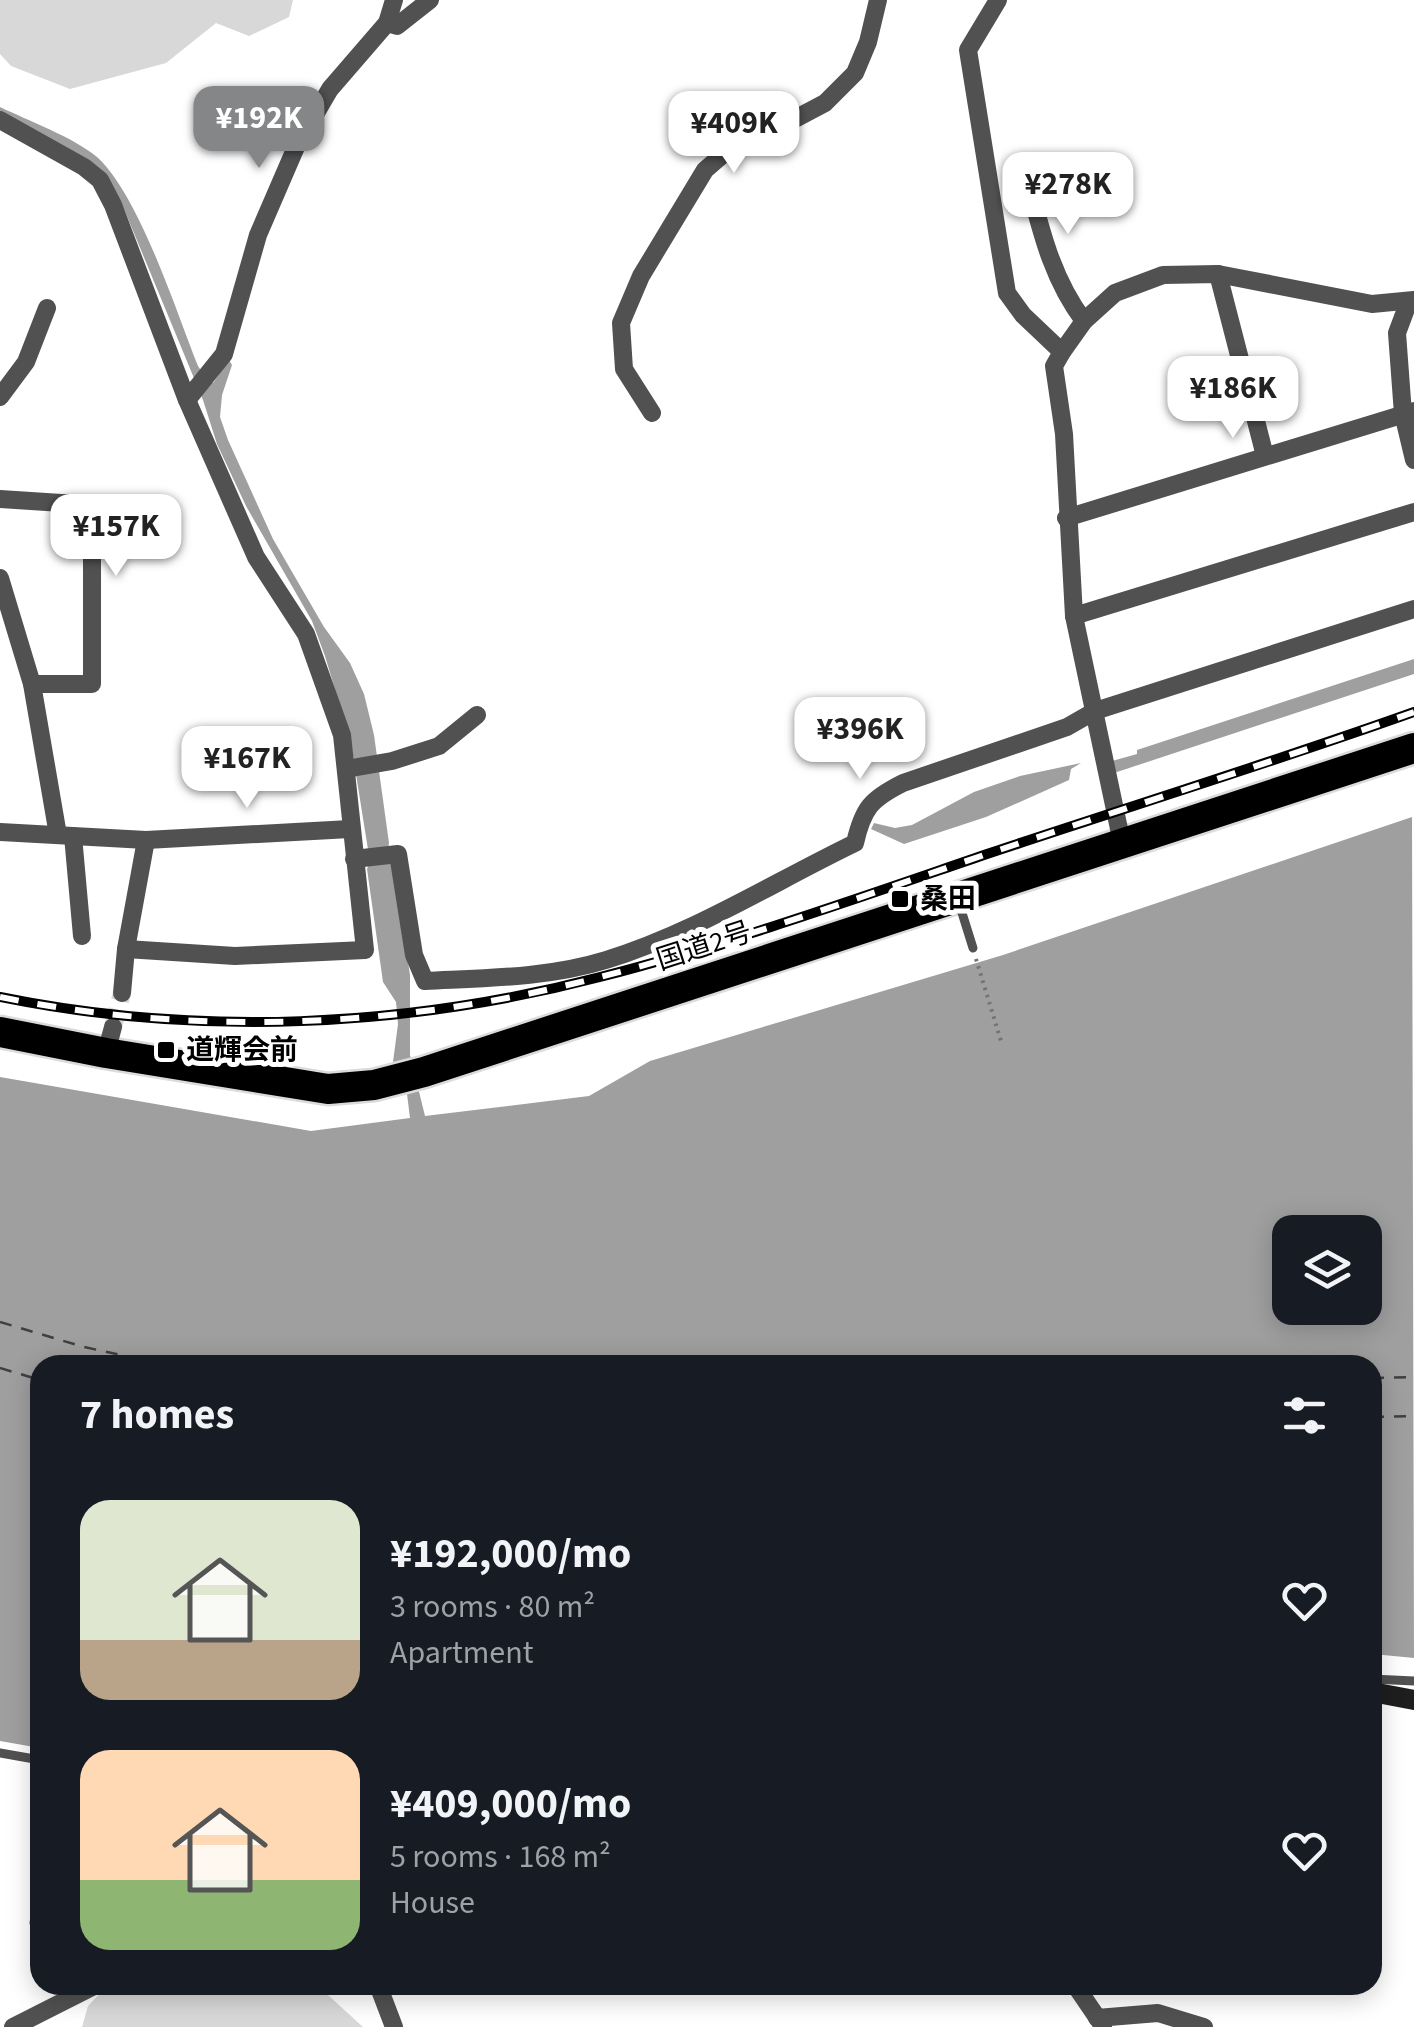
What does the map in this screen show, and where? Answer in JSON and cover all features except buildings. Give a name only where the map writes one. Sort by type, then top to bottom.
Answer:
[{"type":"highway","name":"国道2号","points":[[0,1032],[110,1040],[328,1088],[410,1076],[1414,748]]},
{"type":"street","points":[[196,389],[224,354],[258,235],[296,147],[330,90],[388,23],[394,0]]},
{"type":"street","points":[[388,23],[397,26],[430,0]]},
{"type":"street","points":[[652,413],[624,369],[622,323],[641,276],[704,170],[735,144],[774,130],[825,103],[855,73],[868,42],[878,0]]},
{"type":"street","points":[[998,0],[968,50],[1007,293],[1023,315],[1062,352]]},
{"type":"street","points":[[0,120],[100,180],[196,389],[256,557],[306,634],[342,735],[365,950],[235,956],[126,949]]},
{"type":"street","points":[[1024,166],[1052,266],[1063,294],[1084,322]]},
{"type":"street","points":[[1218,274],[1265,456]]},
{"type":"street","points":[[1122,843],[1074,616],[1064,434],[1054,366],[1084,322],[1115,293],[1163,275],[1218,274],[1372,304],[1411,301],[1397,333],[1414,460]]},
{"type":"street","points":[[0,397],[8,374],[26,362],[46,308]]},
{"type":"street","points":[[1066,518],[1409,413]]},
{"type":"street","points":[[0,499],[92,505],[92,684],[32,684]]},
{"type":"street","points":[[1074,616],[1414,512]]},
{"type":"street","points":[[0,578],[32,684],[82,936]]},
{"type":"street","points":[[354,859],[398,854],[414,955],[425,980],[528,976],[604,961],[681,933],[855,843],[862,812],[883,793],[903,783],[1067,727],[1095,711],[1414,609]]},
{"type":"street","points":[[346,769],[392,761],[439,746],[478,714]]},
{"type":"street","points":[[0,832],[146,840],[350,830]]},
{"type":"street","points":[[122,992],[146,840]]},
{"type":"street","points":[[1382,1694],[1414,1700]]},
{"type":"street","points":[[13,2027],[76,1995]]},
{"type":"street","points":[[382,1995],[394,2027]]},
{"type":"street","points":[[1082,1995],[1100,2022],[1158,2013],[1204,2027]]},
{"type":"lane","points":[[957,898],[972,948]]},
{"type":"lane","points":[[1382,1679],[1414,1681]]},
{"type":"lane","points":[[0,1753],[30,1758]]},
{"type":"path","points":[[972,948],[1001,1041]]},
{"type":"shaded area","points":[[0,0],[293,0],[289,17],[249,36],[216,23],[166,63],[70,89],[11,66],[0,54]]},
{"type":"shaded area","points":[[0,107],[63,136],[97,157],[142,225],[198,366],[213,383],[229,360],[232,365],[220,417],[228,440],[273,539],[324,627],[350,663],[364,694],[374,735],[389,843],[387,859],[393,864],[410,975],[410,1055],[425,1116],[589,1096],[650,1061],[1003,955],[1412,817],[1414,1658],[1382,1655],[1382,1355],[30,1355],[30,1746],[0,1741],[0,1077],[311,1131],[410,1118],[407,1094],[393,1062],[398,1024],[396,1002],[383,982],[367,869],[370,862],[351,743],[325,656],[312,621],[246,506],[217,444],[203,400],[118,198],[0,115]]},
{"type":"shaded area","points":[[1414,659],[1414,674],[1114,773],[1112,761],[1137,754],[1137,750]]},
{"type":"shaded area","points":[[1081,763],[1071,769],[1069,780],[986,817],[904,844],[871,829],[874,823],[895,828],[912,825],[974,792],[1020,776]]},
{"type":"shaded area","points":[[98,1995],[328,1995],[363,2027],[82,2027],[88,2006]]},
{"type":"ferry route","points":[[0,1322],[121,1355]]},
{"type":"ferry route","points":[[0,1368],[30,1377]]},
{"type":"ferry route","points":[[1382,1378],[1414,1377]]},
{"type":"ferry route","points":[[1382,1417],[1414,1416]]},
{"type":"tunnel","points":[[113,1027],[122,993]]},
{"type":"railway","points":[[0,997],[74,1010],[225,1022],[376,1016],[526,994],[649,964],[845,903],[1414,712]]},
{"type":"place","name":"桑田","points":[[900,899]]},
{"type":"place","name":"道輝会前","points":[[166,1050]]}]
